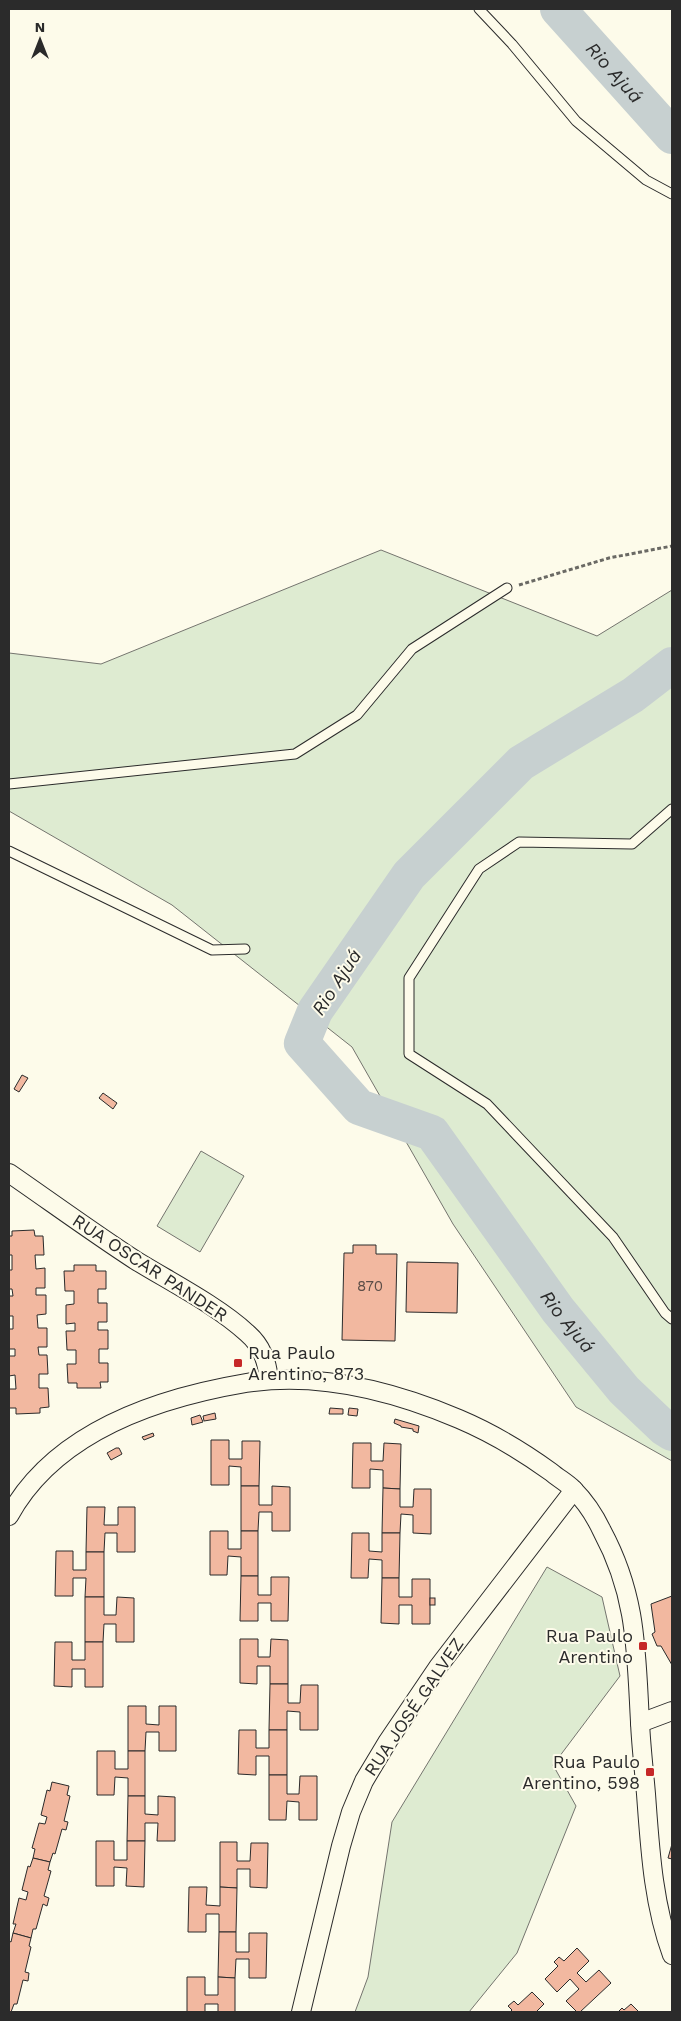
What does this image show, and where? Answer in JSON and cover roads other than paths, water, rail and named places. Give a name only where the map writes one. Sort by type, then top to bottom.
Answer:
[{"type":"street","name":"RUA OSCAR PANDER","points":[[9,1173],[132,1258],[218,1311],[247,1333],[262,1349],[267,1364],[269,1380]]},
{"type":"street","points":[[9,1516],[33,1481],[54,1460],[80,1440],[110,1424],[174,1400],[209,1390],[269,1380],[312,1381],[351,1386],[400,1397],[435,1409],[512,1445],[574,1490],[596,1518],[623,1575],[630,1602],[635,1638],[640,1723],[653,1870],[660,1910],[672,1955]]},
{"type":"street","name":"RUA JOSÉ GALVEZ","points":[[301,2012],[341,1846],[351,1812],[364,1780],[392,1734],[438,1667],[574,1490]]},
{"type":"street","points":[[640,1723],[672,1711]]},
{"type":"lane","points":[[479,9],[512,44],[576,120],[646,180],[672,194]]},
{"type":"lane","points":[[9,784],[296,754],[358,715],[412,649],[506,588]]},
{"type":"lane","points":[[672,809],[632,844],[519,842],[479,869],[409,978],[409,1054],[487,1104],[612,1237],[665,1313],[672,1319]]},
{"type":"lane","points":[[9,851],[212,950],[245,949]]},
{"type":"waterway","name":"Rio Ajuá","points":[[558,9],[672,136]]},
{"type":"waterway","name":"Rio Ajuá","points":[[672,665],[633,695],[521,763],[409,875],[315,1011],[302,1043],[359,1107],[432,1133],[558,1310],[624,1390],[664,1428],[672,1433]]},
{"type":"place","name":"Rua Paulo Arentino, 873","points":[[238,1363]]},
{"type":"place","name":"Rua Paulo Arentino","points":[[643,1646]]},
{"type":"place","name":"Rua Paulo Arentino, 598","points":[[650,1772]]}]
